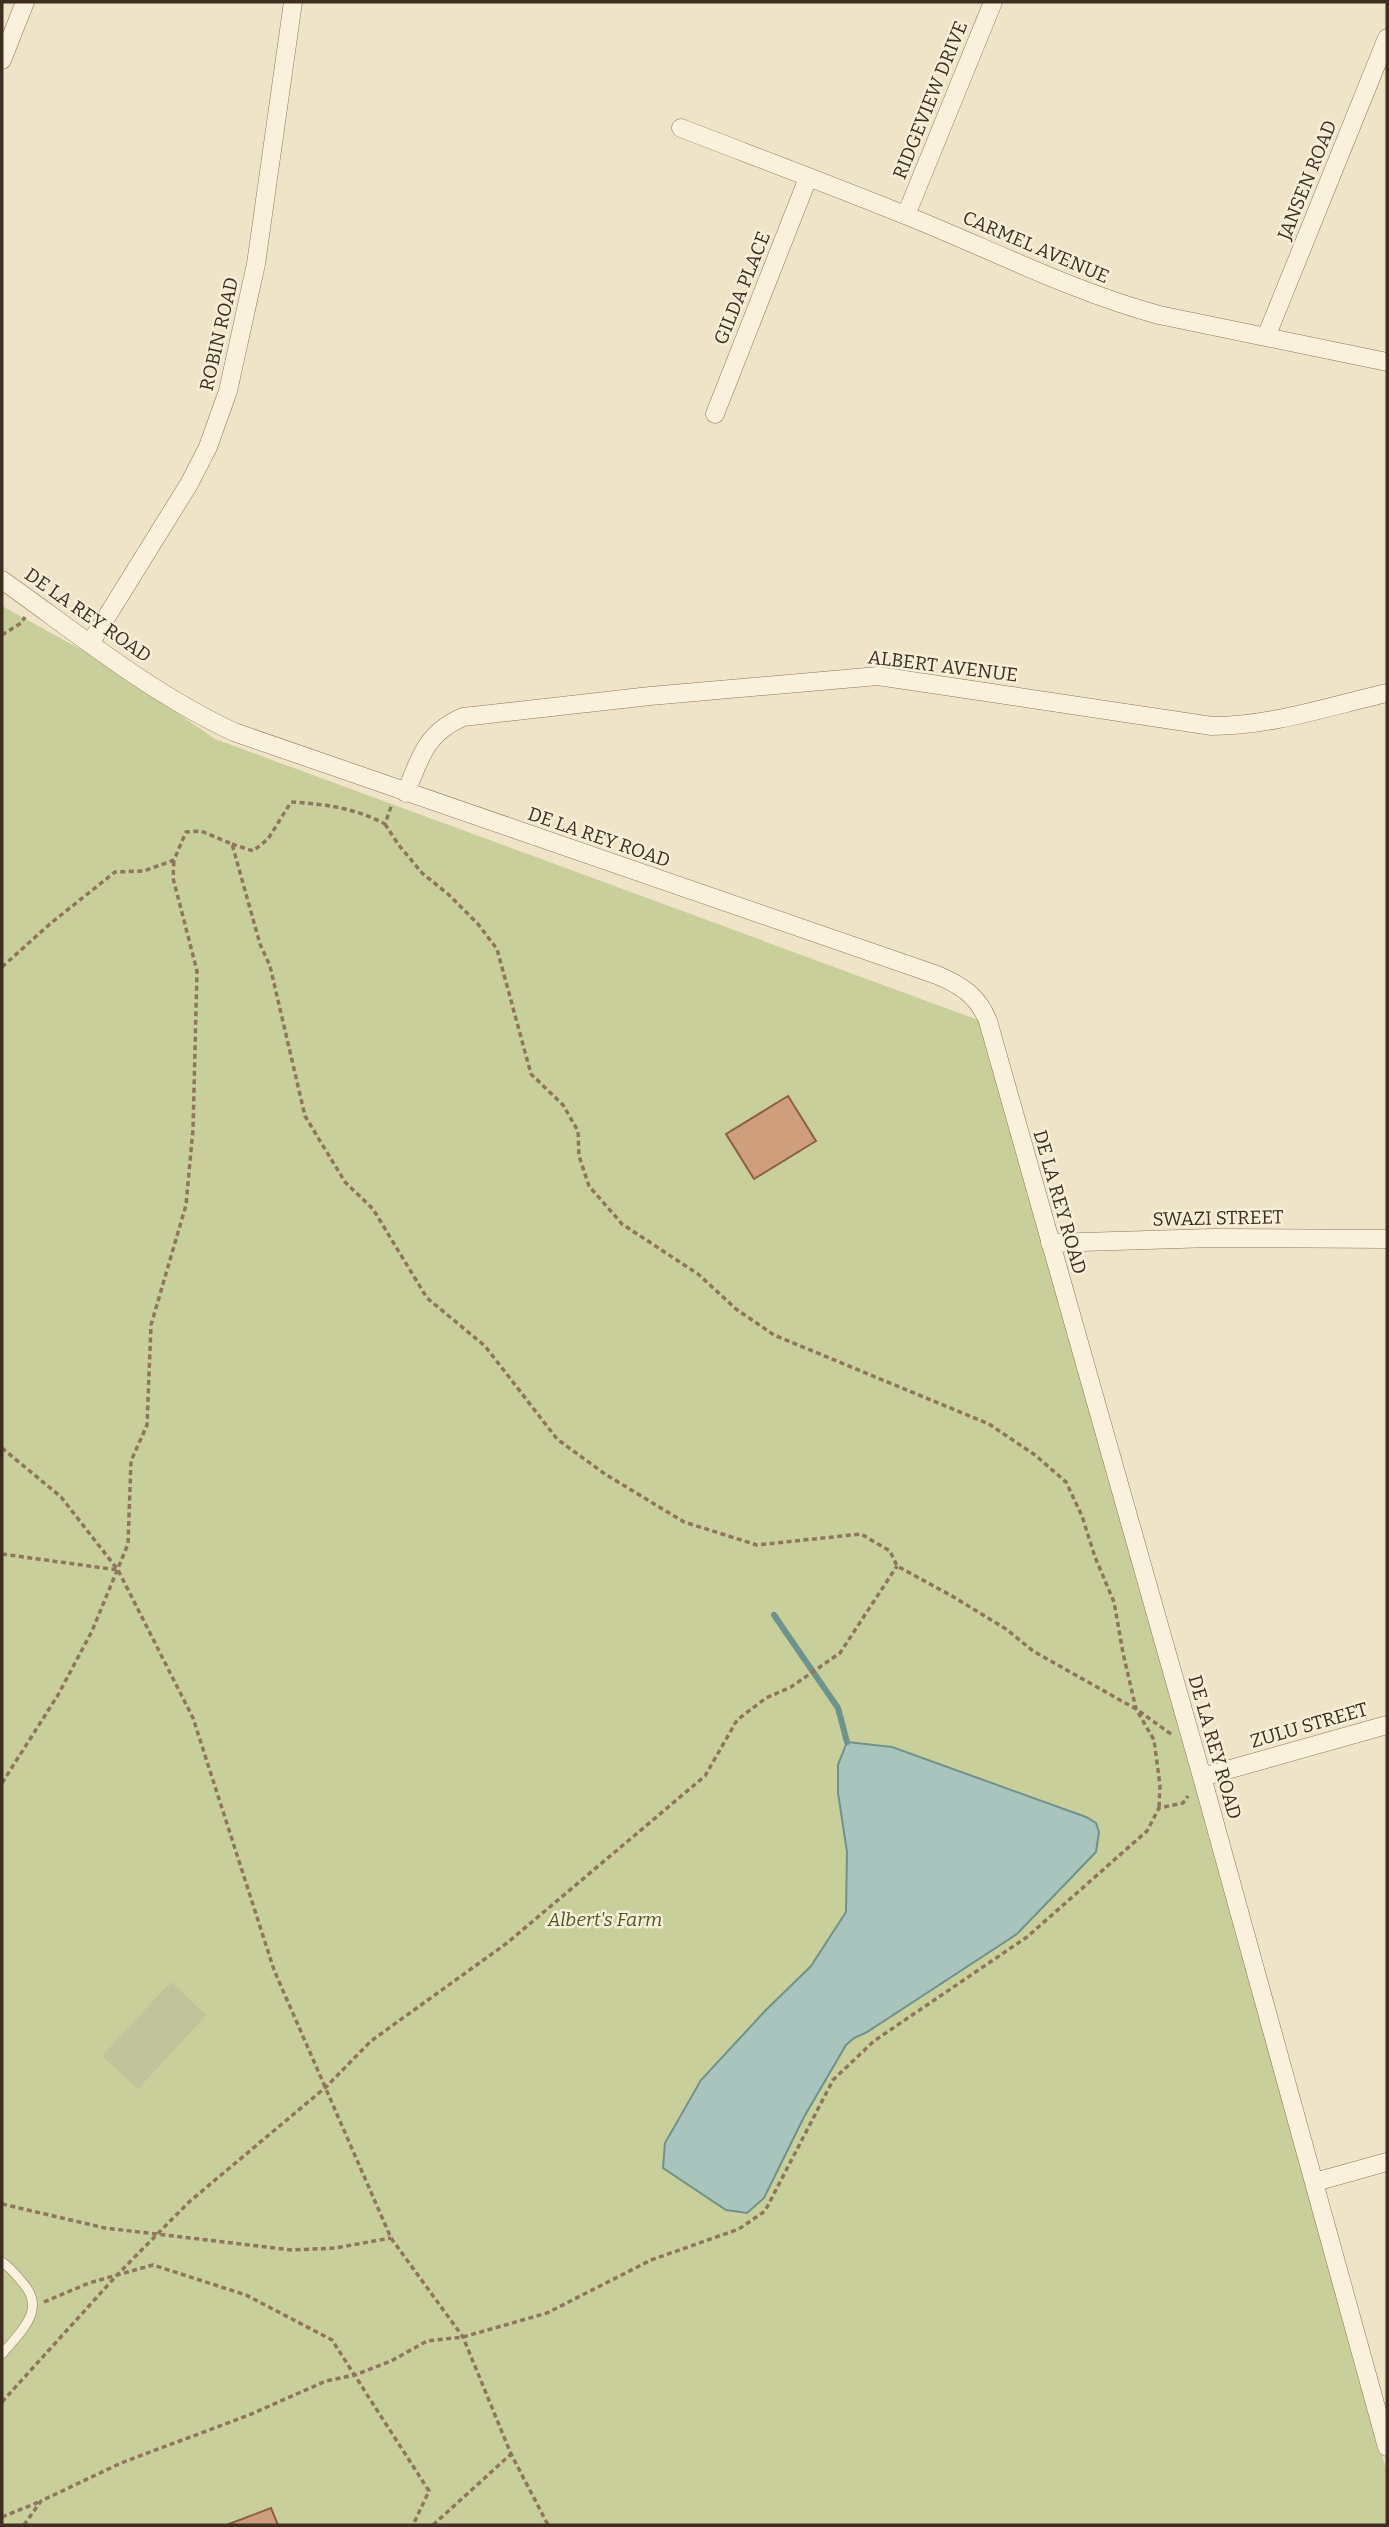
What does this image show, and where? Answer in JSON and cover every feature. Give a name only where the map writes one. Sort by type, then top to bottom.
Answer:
[{"type":"street","points":[[2,60],[25,2]]},
{"type":"street","name":"ROBIN ROAD","points":[[90,642],[188,484],[208,447],[228,391],[256,264],[293,2]]},
{"type":"street","name":"RIDGEVIEW DRIVE","points":[[905,215],[993,2]]},
{"type":"street","name":"JANSEN ROAD","points":[[1266,337],[1387,38]]},
{"type":"street","name":"CARMEL AVENUE","points":[[681,128],[905,215],[1089,294],[1159,315],[1387,362]]},
{"type":"street","name":"GILDA PLACE","points":[[715,414],[808,178]]},
{"type":"street","name":"DE LA REY ROAD","points":[[2,580],[163,694],[205,719],[257,742],[937,975],[967,990],[977,1000],[988,1021],[1202,1777],[1387,2447]]},
{"type":"street","name":"ALBERT AVENUE","points":[[406,793],[429,742],[444,726],[463,717],[650,696],[878,676],[1212,726],[1231,726],[1280,718],[1387,693]]},
{"type":"street","name":"SWAZI STREET","points":[[1050,1243],[1212,1238],[1387,1239]]},
{"type":"street","name":"ZULU STREET","points":[[1202,1777],[1387,1724]]},
{"type":"street","points":[[1315,2182],[1387,2162]]},
{"type":"lane","points":[[2,2262],[26,2286],[32,2295],[33,2307],[30,2319],[2,2354]]},
{"type":"path","points":[[2,635],[21,623],[36,603]]},
{"type":"path","points":[[385,824],[392,804],[406,793]]},
{"type":"path","points":[[2,1783],[58,1695],[92,1631],[128,1544],[131,1461],[147,1425],[151,1325],[186,1205],[193,1129],[197,971],[173,878],[174,860],[186,832],[201,831],[253,851],[268,839],[291,802],[321,804],[366,813],[385,824],[422,873],[478,924],[497,949],[531,1074],[564,1105],[578,1131],[579,1156],[589,1186],[622,1224],[698,1274],[736,1309],[774,1335],[989,1424],[1035,1455],[1066,1482],[1082,1516],[1095,1557],[1114,1602],[1136,1709],[1154,1740],[1160,1785],[1159,1808],[1147,1831],[1027,1937],[874,2041],[833,2080],[765,2211],[738,2229],[651,2260],[547,2313],[463,2337],[427,2341],[391,2361],[355,2375],[326,2381],[249,2415],[121,2463],[2,2517]]},
{"type":"path","points":[[232,844],[260,944],[270,966],[305,1116],[345,1182],[373,1209],[427,1298],[485,1346],[556,1440],[605,1474],[684,1522],[757,1545],[862,1534],[890,1551],[897,1566],[1006,1629],[1033,1651],[1136,1709],[1194,1750]]},
{"type":"path","points":[[2,967],[51,923],[115,872],[144,871],[174,860]]},
{"type":"path","points":[[2,1448],[61,1497],[118,1570],[193,1718],[274,1970],[391,2238],[463,2337],[511,2454],[548,2525]]},
{"type":"path","points":[[2,1554],[118,1570]]},
{"type":"path","points":[[2,2402],[117,2275],[189,2202],[326,2087],[370,2041],[507,1943],[705,1776],[737,1720],[766,1698],[791,1687],[840,1653],[897,1566]]},
{"type":"path","points":[[1159,1808],[1183,1803],[1202,1777]]},
{"type":"path","points":[[2,2204],[105,2228],[292,2250],[335,2248],[391,2238]]},
{"type":"path","points":[[33,2307],[89,2283],[153,2265],[246,2295],[332,2340],[429,2491],[413,2525]]},
{"type":"path","points":[[433,2525],[511,2454]]},
{"type":"path","points":[[24,2525],[41,2501]]},
{"type":"green space","name":"Albert's Farm","points":[[2,606],[102,661],[215,739],[981,1021],[1057,1257],[1199,1801],[1387,2472],[1387,2525],[2,2525]]},
{"type":"green space","points":[[171,1982],[206,2015],[138,2089],[102,2056]]},
{"type":"water","points":[[847,1742],[892,1747],[1086,1817],[1096,1823],[1099,1832],[1096,1852],[1017,1934],[846,2045],[804,2117],[764,2198],[747,2213],[726,2210],[663,2168],[665,2143],[701,2080],[811,1966],[846,1912],[847,1852],[838,1793],[838,1765]]},
{"type":"building","points":[[788,1096],[816,1141],[754,1179],[726,1134]]},
{"type":"building","points":[[271,2508],[278,2525],[229,2525],[229,2524]]},
{"type":"waterway","points":[[774,1615],[838,1708],[847,1742]]}]
